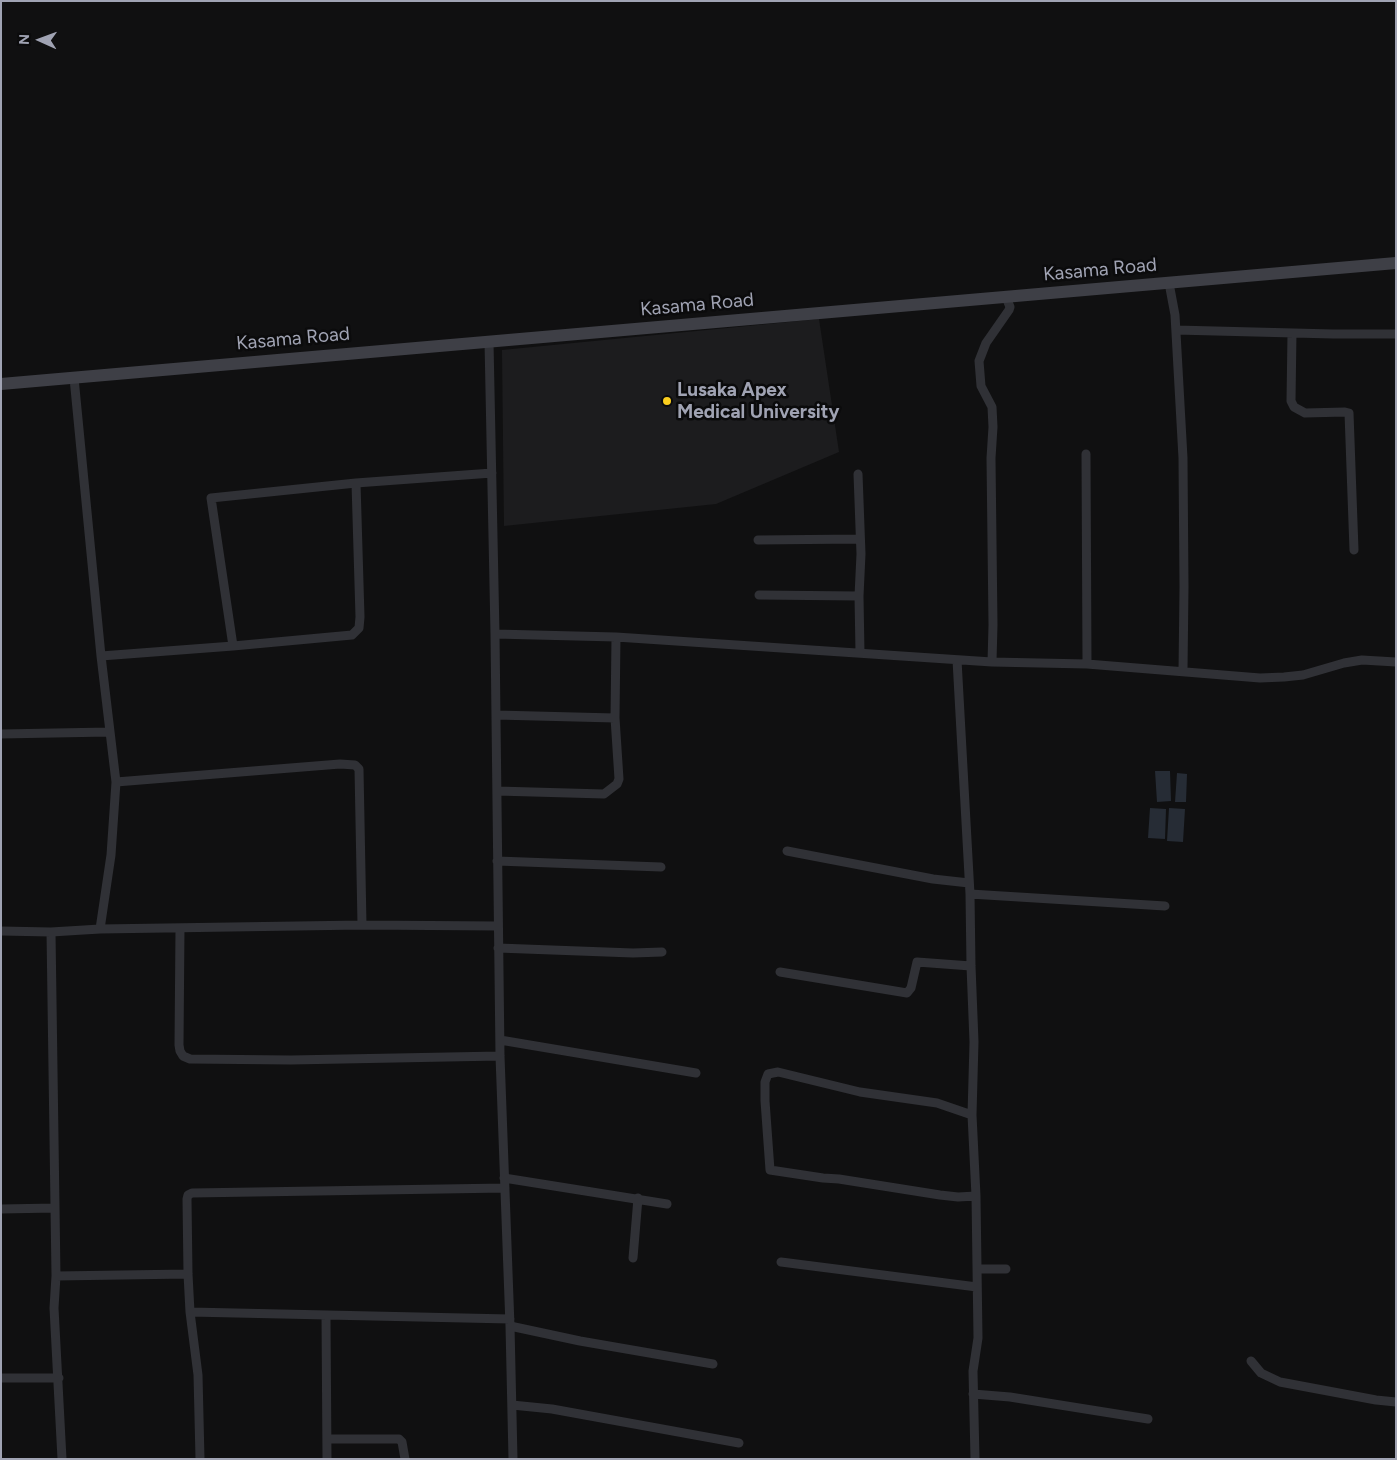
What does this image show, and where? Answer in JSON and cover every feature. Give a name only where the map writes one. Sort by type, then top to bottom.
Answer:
[{"type":"street","name":"Kasama Road","points":[[1,384],[1396,263]]},
{"type":"street","points":[[1169,283],[1175,316],[1183,458],[1183,672]]},
{"type":"street","points":[[992,662],[991,458],[993,427],[992,407],[981,386],[979,361],[986,343],[1009,310],[1010,307],[1006,296]]},
{"type":"street","points":[[1176,330],[1396,334]]},
{"type":"street","points":[[1292,333],[1290,400],[1294,407],[1304,413],[1349,413],[1354,550]]},
{"type":"street","points":[[488,342],[495,634],[500,1056],[513,1459]]},
{"type":"street","points":[[74,378],[101,656],[116,782],[111,855],[100,929]]},
{"type":"street","points":[[1086,454],[1087,664]]},
{"type":"street","points":[[234,646],[211,498],[356,483],[492,473]]},
{"type":"street","points":[[858,474],[861,554],[859,596],[860,653]]},
{"type":"street","points":[[101,656],[352,635],[359,628],[360,617],[356,483]]},
{"type":"street","points":[[758,540],[860,539]]},
{"type":"street","points":[[759,595],[859,596]]},
{"type":"street","points":[[495,634],[616,637],[957,660],[1087,664],[1260,678],[1303,675],[1344,663],[1362,660],[1396,662]]},
{"type":"street","points":[[496,791],[604,794],[617,784],[619,779],[615,718],[616,637]]},
{"type":"street","points":[[957,660],[970,894],[974,1042],[972,1115],[976,1196],[978,1338],[973,1372],[975,1459]]},
{"type":"street","points":[[496,715],[615,718]]},
{"type":"street","points":[[1,734],[109,732]]},
{"type":"street","points":[[116,782],[340,764],[355,765],[359,769],[362,925]]},
{"type":"street","points":[[787,851],[925,878],[969,883]]},
{"type":"street","points":[[497,862],[661,867]]},
{"type":"street","points":[[970,894],[1165,906]]},
{"type":"street","points":[[1,930],[51,932],[100,929],[362,925],[498,926]]},
{"type":"street","points":[[180,928],[179,1045],[180,1051],[190,1059],[291,1060],[500,1056]]},
{"type":"street","points":[[51,932],[56,1276],[54,1308],[62,1459]]},
{"type":"street","points":[[498,948],[633,953],[662,952]]},
{"type":"street","points":[[780,972],[907,994],[911,988],[917,962],[971,966]]},
{"type":"street","points":[[500,1040],[696,1073]]},
{"type":"street","points":[[972,1115],[937,1103],[860,1092],[778,1072],[768,1074],[765,1082],[770,1170],[940,1195],[976,1196]]},
{"type":"street","points":[[504,1178],[667,1204]]},
{"type":"street","points":[[200,1459],[198,1375],[190,1312],[188,1274],[188,1195],[192,1193],[505,1188]]},
{"type":"street","points":[[633,1258],[638,1198]]},
{"type":"street","points":[[1,1209],[55,1208]]},
{"type":"street","points":[[781,1262],[977,1287]]},
{"type":"street","points":[[977,1269],[1006,1269]]},
{"type":"street","points":[[56,1276],[188,1274]]},
{"type":"street","points":[[190,1312],[510,1322],[580,1341],[713,1364]]},
{"type":"street","points":[[326,1316],[327,1459]]},
{"type":"street","points":[[1251,1361],[1261,1373],[1280,1382],[1396,1402]]},
{"type":"street","points":[[1,1378],[59,1378]]},
{"type":"street","points":[[974,1394],[1010,1397],[1148,1419]]},
{"type":"street","points":[[512,1405],[552,1409],[739,1443]]},
{"type":"street","points":[[327,1439],[399,1439],[402,1442],[405,1459]]},
{"type":"shaded area","name":"Lusaka Apex Medical University","points":[[819,319],[839,452],[716,504],[504,526],[502,350]]},
{"type":"shaded area","points":[[1155,771],[1170,771],[1171,801],[1157,802]]},
{"type":"shaded area","points":[[1177,773],[1187,774],[1186,802],[1175,802]]},
{"type":"shaded area","points":[[1150,808],[1166,809],[1165,839],[1148,838]]},
{"type":"shaded area","points":[[1169,808],[1185,809],[1183,842],[1167,841]]},
{"type":"place","name":"Lusaka Apex Medical University","points":[[667,401]]}]
